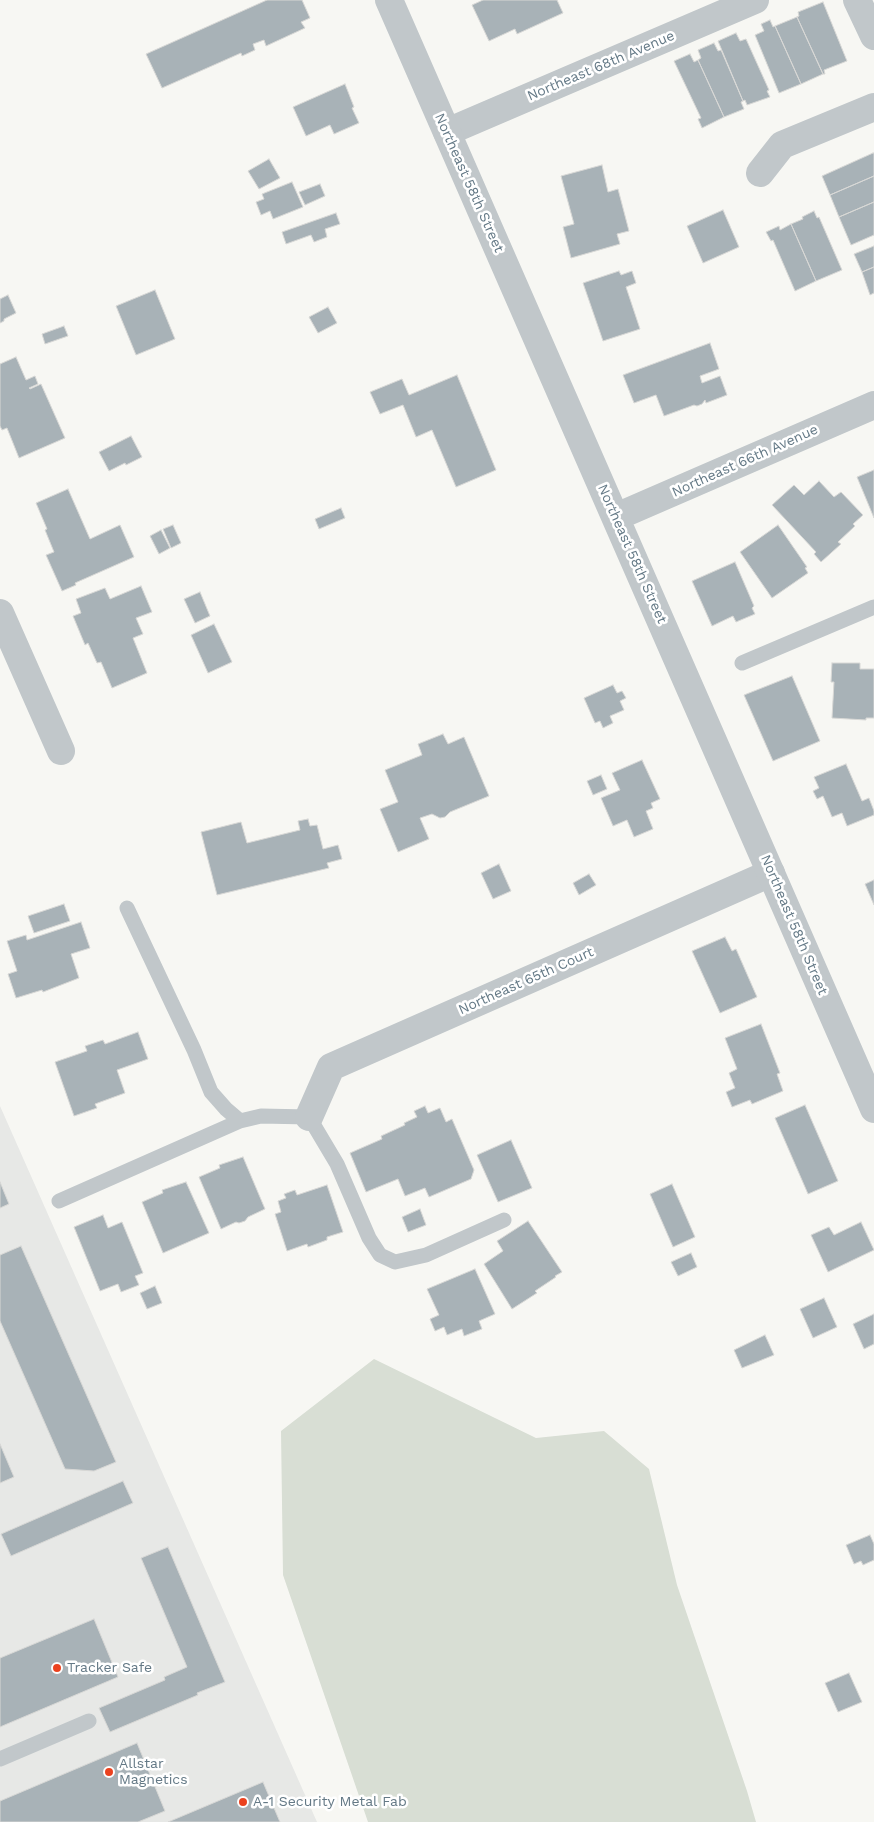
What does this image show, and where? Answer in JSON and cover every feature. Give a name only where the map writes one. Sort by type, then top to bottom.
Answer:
[{"type":"street","name":"Northeast 58th Street","points":[[389,0],[771,873],[870,1092]]},
{"type":"street","name":"Northeast 68th Avenue","points":[[447,132],[755,0]]},
{"type":"street","points":[[857,0],[874,36]]},
{"type":"street","points":[[760,173],[782,145],[874,107]]},
{"type":"street","name":"Northeast 66th Avenue","points":[[616,517],[874,405]]},
{"type":"street","points":[[0,613],[61,751]]},
{"type":"street","name":"Northeast 65th Court","points":[[309,1118],[331,1067],[771,873]]},
{"type":"lane","points":[[742,663],[874,607]]},
{"type":"lane","points":[[127,908],[194,1050],[210,1092],[226,1110],[240,1121]]},
{"type":"lane","points":[[58,1200],[240,1121],[261,1116],[309,1118],[337,1164],[370,1238],[380,1255],[395,1262],[426,1255],[504,1220]]},
{"type":"lane","points":[[0,1759],[89,1721]]},
{"type":"shaded area","points":[[0,1106],[317,1822],[0,1822]]},
{"type":"shaded area","points":[[374,1359],[536,1438],[604,1431],[649,1469],[677,1585],[756,1822],[368,1822],[283,1575],[281,1431]]},
{"type":"building","points":[[267,0],[302,0],[310,18],[301,22],[305,28],[266,46],[264,40],[253,44],[255,50],[242,56],[241,53],[162,88],[146,54]]},
{"type":"building","points":[[483,0],[557,0],[563,13],[517,34],[515,29],[489,41],[472,5]]},
{"type":"building","points":[[823,2],[847,61],[824,70],[825,74],[823,74],[797,17],[799,16],[798,12]]},
{"type":"building","points":[[797,17],[823,74],[801,84],[775,26]]},
{"type":"building","points":[[770,20],[773,27],[775,26],[801,84],[779,93],[755,35],[764,31],[761,24]]},
{"type":"building","points":[[736,33],[740,41],[746,39],[769,90],[767,91],[770,97],[747,105],[745,100],[743,101],[718,41]]},
{"type":"building","points":[[714,43],[718,51],[721,50],[743,101],[741,102],[744,109],[724,117],[698,60],[701,58],[698,50]]},
{"type":"building","points":[[690,54],[694,62],[698,60],[724,117],[702,128],[698,119],[701,118],[674,61]]},
{"type":"building","points":[[345,84],[354,107],[352,108],[359,123],[334,134],[330,125],[306,136],[293,107]]},
{"type":"building","points":[[873,153],[874,176],[830,195],[822,176]]},
{"type":"building","points":[[269,159],[280,178],[259,189],[248,171]]},
{"type":"building","points":[[602,165],[608,192],[618,189],[629,231],[617,234],[620,244],[571,258],[563,227],[574,224],[561,176]]},
{"type":"building","points":[[874,176],[874,202],[839,217],[830,195]]},
{"type":"building","points":[[292,182],[303,207],[273,219],[270,211],[261,215],[256,202],[264,199],[262,194]]},
{"type":"building","points":[[320,184],[325,196],[305,205],[299,192]]},
{"type":"building","points":[[874,202],[874,235],[851,245],[839,217]]},
{"type":"building","points":[[723,210],[739,247],[703,263],[687,226]]},
{"type":"building","points":[[814,211],[817,218],[819,217],[842,270],[816,281],[791,224],[803,219],[802,217]]},
{"type":"building","points":[[336,213],[340,224],[325,229],[327,237],[314,242],[311,235],[286,244],[282,232]]},
{"type":"building","points":[[791,224],[816,281],[795,291],[773,240],[771,241],[766,232],[779,226],[780,230]]},
{"type":"building","points":[[874,246],[874,267],[862,272],[854,254]]},
{"type":"building","points":[[874,267],[874,293],[870,295],[862,272]]},
{"type":"building","points":[[619,271],[621,275],[632,271],[636,283],[626,287],[640,329],[603,341],[583,283]]},
{"type":"building","points":[[155,290],[175,339],[136,355],[116,306]]},
{"type":"building","points":[[8,295],[16,313],[0,323],[0,299]]},
{"type":"building","points":[[328,307],[337,323],[318,333],[309,317]]},
{"type":"building","points":[[64,326],[68,336],[45,344],[42,334]]},
{"type":"building","points":[[710,343],[719,369],[700,376],[702,383],[720,376],[727,395],[706,403],[705,400],[697,406],[694,405],[664,416],[656,395],[634,403],[623,375]]},
{"type":"building","points":[[16,357],[26,380],[35,376],[38,384],[29,388],[41,384],[65,438],[19,458],[7,428],[2,430],[0,426],[0,364]]},
{"type":"building","points":[[457,375],[496,470],[456,487],[432,430],[416,437],[403,405],[380,414],[370,392],[402,379],[409,395]]},
{"type":"building","points":[[131,436],[142,457],[109,471],[99,452]]},
{"type":"building","points":[[874,470],[874,518],[857,477]]},
{"type":"building","points":[[819,481],[834,497],[841,492],[863,515],[853,524],[855,526],[838,542],[841,544],[821,562],[814,554],[816,552],[772,505],[794,485],[804,495]]},
{"type":"building","points":[[68,489],[90,539],[120,525],[134,557],[75,583],[76,585],[62,591],[46,555],[54,552],[36,503]]},
{"type":"building","points":[[341,508],[345,518],[319,529],[315,519]]},
{"type":"building","points":[[173,525],[181,543],[171,548],[163,529]]},
{"type":"building","points":[[778,525],[807,567],[805,568],[808,573],[772,598],[740,552]]},
{"type":"building","points":[[161,530],[170,548],[159,554],[150,536]]},
{"type":"building","points":[[735,562],[754,606],[752,608],[755,614],[736,622],[733,616],[712,626],[692,581]]},
{"type":"building","points":[[141,586],[152,612],[136,618],[143,634],[133,638],[147,673],[112,688],[101,662],[97,663],[88,643],[85,645],[73,616],[81,613],[76,599],[105,588],[110,599]]},
{"type":"building","points":[[200,592],[210,616],[195,623],[184,599]]},
{"type":"building","points":[[214,624],[232,662],[208,673],[191,635]]},
{"type":"building","points":[[832,663],[860,663],[860,669],[874,669],[874,718],[866,718],[866,720],[832,718],[834,682],[831,682]]},
{"type":"building","points":[[792,676],[820,741],[773,761],[744,695]]},
{"type":"building","points":[[613,685],[617,693],[622,691],[626,698],[620,701],[624,710],[610,716],[613,723],[603,728],[600,721],[595,723],[584,698]]},
{"type":"building","points":[[443,734],[448,744],[464,737],[489,796],[450,812],[445,817],[440,818],[432,814],[420,818],[429,839],[398,852],[380,809],[398,802],[385,770],[422,755],[418,744]]},
{"type":"building","points":[[642,760],[660,799],[651,803],[653,808],[646,811],[653,829],[634,837],[627,820],[613,826],[601,798],[620,790],[612,773]]},
{"type":"building","points":[[846,764],[862,801],[869,798],[874,811],[874,815],[847,826],[842,813],[832,817],[823,796],[817,799],[813,791],[819,788],[814,777]]},
{"type":"building","points":[[601,775],[607,789],[593,795],[587,781]]},
{"type":"building","points":[[308,819],[310,826],[317,825],[323,849],[338,845],[342,859],[327,863],[329,868],[217,895],[201,832],[241,822],[247,843],[300,830],[298,821]]},
{"type":"building","points":[[499,864],[511,891],[493,899],[481,873]]},
{"type":"building","points":[[589,874],[596,885],[579,895],[573,883]]},
{"type":"building","points":[[874,880],[874,905],[865,884]]},
{"type":"building","points":[[64,904],[70,921],[34,933],[28,916]]},
{"type":"building","points":[[81,922],[90,948],[71,954],[79,978],[43,992],[42,990],[16,998],[8,974],[17,971],[7,941],[26,935],[27,940]]},
{"type":"building","points":[[725,937],[732,951],[736,949],[757,997],[720,1013],[692,951]]},
{"type":"building","points":[[761,1024],[780,1073],[777,1074],[783,1091],[752,1104],[750,1100],[732,1107],[726,1092],[735,1088],[729,1073],[737,1069],[725,1038]]},
{"type":"building","points":[[138,1032],[148,1059],[117,1070],[125,1093],[95,1104],[97,1108],[74,1116],[55,1062],[87,1051],[85,1046],[103,1040],[105,1044]]},
{"type":"building","points":[[805,1105],[838,1181],[808,1194],[775,1118]]},
{"type":"building","points":[[425,1106],[428,1113],[440,1108],[446,1122],[452,1119],[474,1170],[471,1179],[429,1197],[425,1188],[405,1196],[398,1179],[366,1192],[350,1153],[382,1139],[381,1136],[405,1125],[404,1123],[417,1117],[414,1111]]},
{"type":"building","points":[[511,1140],[532,1188],[498,1202],[477,1155]]},
{"type":"building","points":[[243,1157],[265,1209],[248,1217],[245,1221],[236,1222],[221,1229],[199,1177],[220,1168],[219,1165]]},
{"type":"building","points":[[0,1182],[9,1204],[0,1208]]},
{"type":"building","points":[[186,1182],[209,1233],[163,1253],[142,1202],[163,1193],[162,1190]]},
{"type":"building","points":[[672,1184],[695,1237],[673,1247],[650,1194]]},
{"type":"building","points":[[327,1185],[343,1232],[327,1237],[327,1240],[308,1247],[307,1244],[287,1251],[275,1214],[281,1212],[278,1201],[286,1198],[284,1194],[295,1190],[297,1195]]},
{"type":"building","points":[[420,1209],[426,1225],[408,1232],[402,1217]]},
{"type":"building","points":[[103,1215],[108,1228],[122,1222],[143,1273],[135,1276],[139,1285],[121,1292],[118,1284],[100,1291],[74,1227]]},
{"type":"building","points":[[528,1221],[562,1272],[535,1291],[537,1293],[512,1309],[484,1264],[503,1251],[497,1241]]},
{"type":"building","points":[[861,1222],[874,1250],[828,1272],[811,1235],[829,1227],[834,1235]]},
{"type":"building","points":[[21,1246],[116,1462],[94,1471],[65,1469],[0,1321],[0,1255]]},
{"type":"building","points":[[691,1253],[697,1267],[678,1276],[671,1262]]},
{"type":"building","points":[[475,1269],[495,1314],[479,1321],[482,1329],[464,1336],[462,1329],[447,1335],[444,1327],[435,1331],[430,1319],[439,1315],[427,1289]]},
{"type":"building","points":[[155,1286],[162,1303],[147,1309],[140,1293]]},
{"type":"building","points":[[824,1298],[837,1327],[813,1338],[800,1309]]},
{"type":"building","points":[[874,1314],[874,1344],[864,1349],[853,1324]]},
{"type":"building","points":[[765,1335],[774,1355],[742,1368],[734,1350]]},
{"type":"building","points":[[0,1444],[14,1477],[0,1483]]},
{"type":"building","points":[[123,1481],[133,1503],[11,1556],[1,1534]]},
{"type":"building","points":[[870,1535],[874,1544],[874,1560],[863,1565],[861,1561],[854,1564],[846,1545]]},
{"type":"building","points":[[168,1547],[225,1682],[110,1732],[99,1708],[165,1680],[164,1677],[187,1667],[141,1558]]},
{"type":"building","name":"Tracker Safe","points":[[94,1619],[118,1677],[0,1727],[0,1658]]},
{"type":"building","points":[[849,1673],[862,1702],[838,1712],[825,1683]]},
{"type":"building","name":"Allstar Magnetics","points":[[137,1743],[165,1811],[138,1822],[0,1822],[0,1801]]},
{"type":"building","name":"A-1 Security Metal Fab","points":[[263,1782],[280,1822],[168,1822]]},
{"type":"place","name":"Tracker Safe","points":[[57,1668]]},
{"type":"place","name":"Allstar Magnetics","points":[[109,1772]]},
{"type":"place","name":"A-1 Security Metal Fab","points":[[243,1802]]}]
